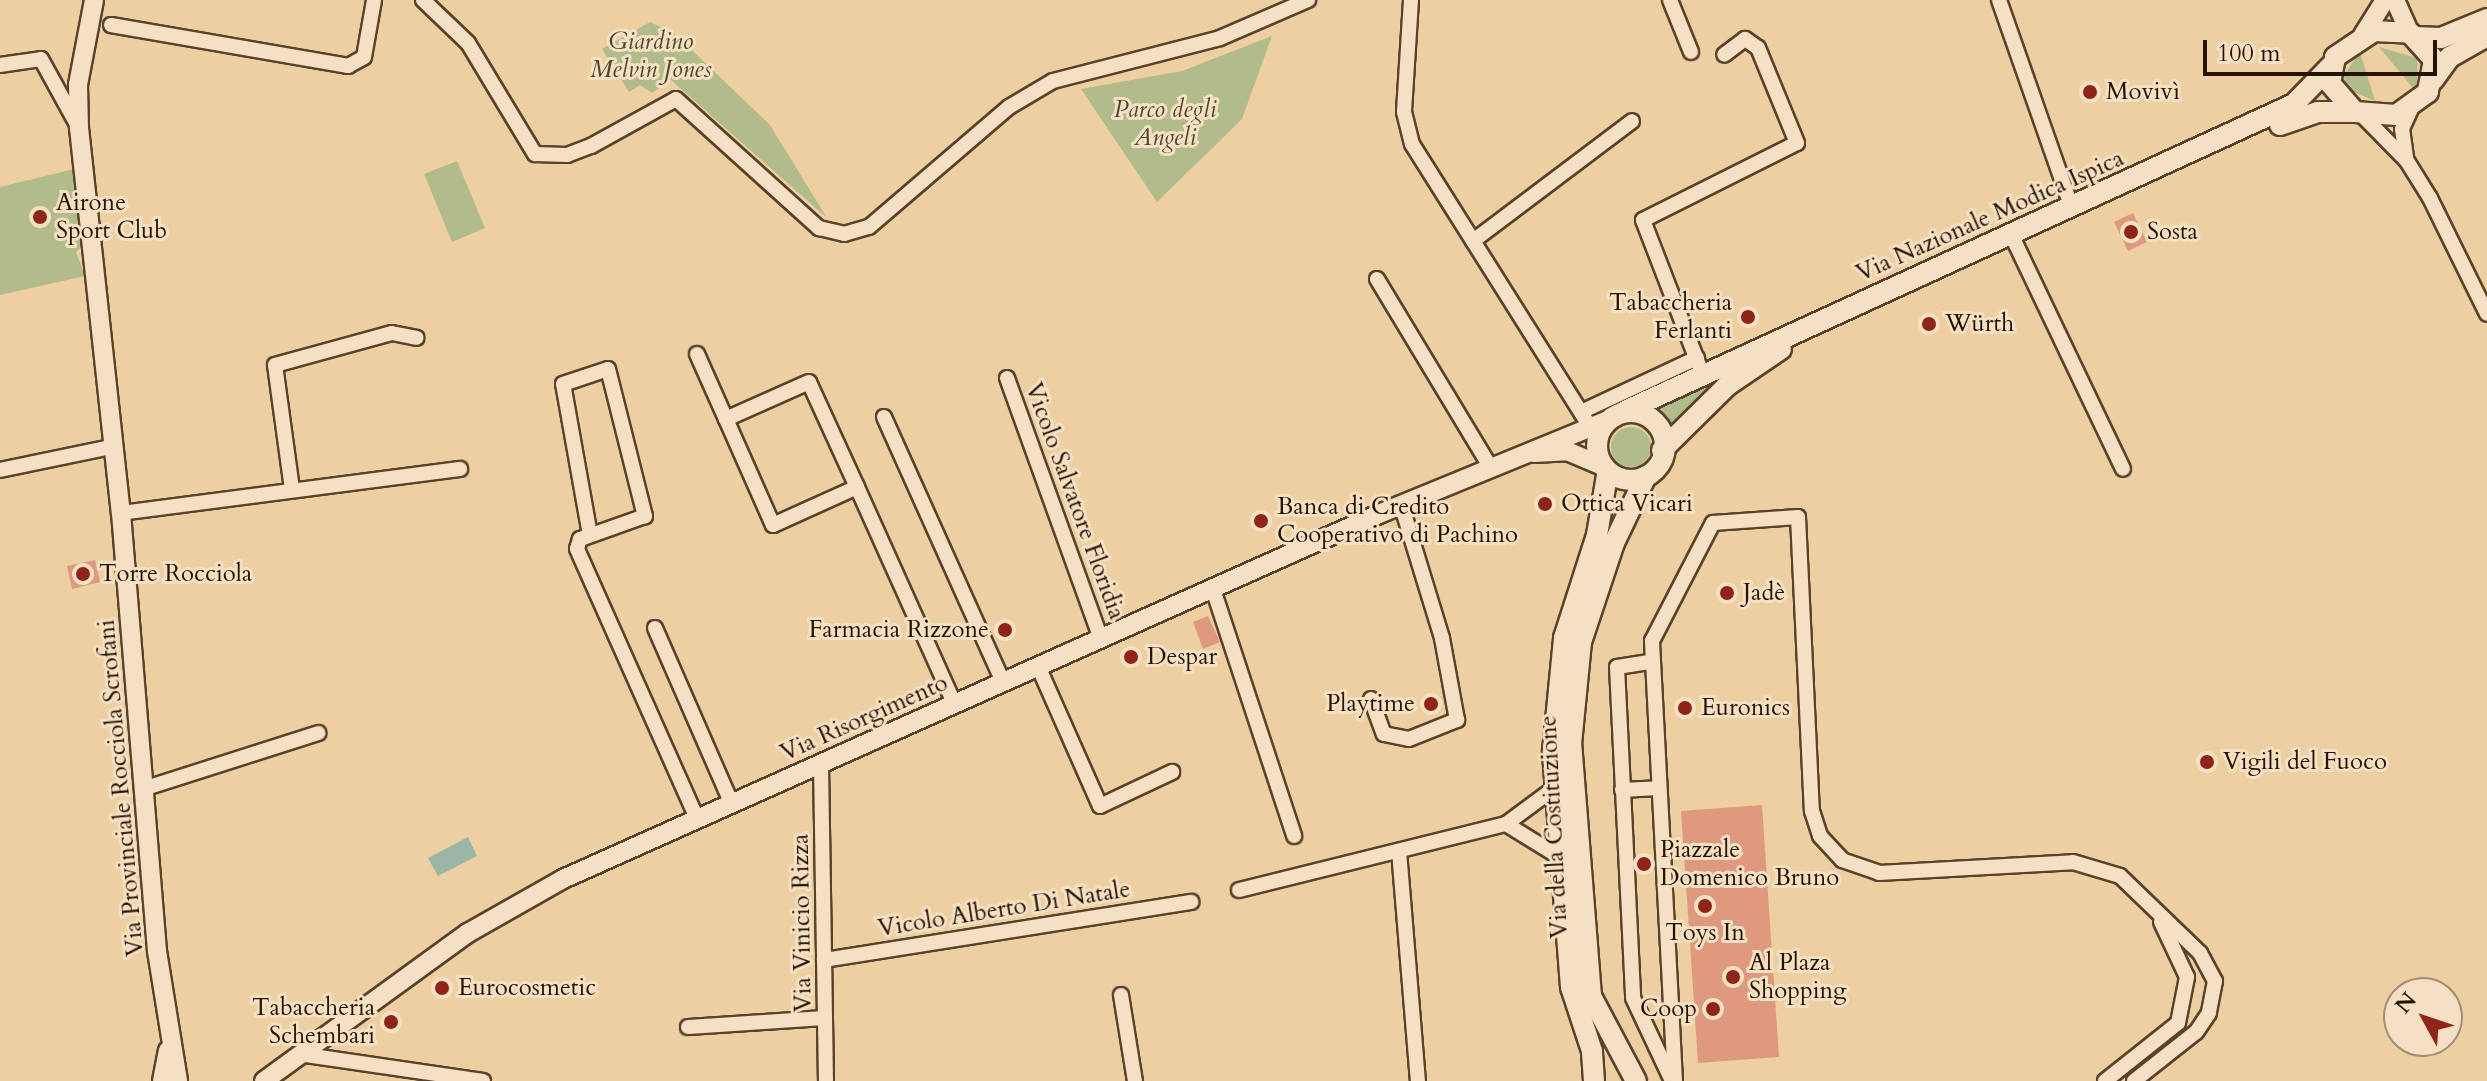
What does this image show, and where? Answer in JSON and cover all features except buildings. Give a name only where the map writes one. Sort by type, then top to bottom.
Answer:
[{"type":"main road","points":[[2159,168],[2294,104],[2363,35],[2441,38],[2487,19]]},
{"type":"main road","points":[[2412,35],[2434,60],[2433,80]]},
{"type":"main road","points":[[2159,168],[2222,150],[2300,116],[2358,113],[2384,117],[2412,107],[2450,57],[2487,36]]},
{"type":"main road","points":[[2330,67],[2336,96],[2358,113]]},
{"type":"main road","name":"Via Nazionale Modica Ispica","points":[[1843,311],[2159,168]]},
{"type":"main road","points":[[1843,311],[1728,385],[1662,450],[1646,476],[1627,482],[1604,470],[1599,446],[1620,414],[1700,365],[1843,311]]},
{"type":"main road","points":[[1620,414],[1647,412],[1659,423],[1662,450]]},
{"type":"main road","name":"Via della Costituzione","points":[[1594,1081],[1592,1051],[1571,987],[1553,751],[1564,638],[1597,535],[1604,470]]},
{"type":"main road","name":"Via della Costituzione","points":[[1636,1081],[1591,996],[1571,744],[1581,642],[1614,543],[1646,476]]},
{"type":"street","name":"Via Provinciale Rocciola Scrofani","points":[[94,0],[80,70],[79,128],[111,447],[121,513],[169,1049]]},
{"type":"street","points":[[111,25],[348,66],[364,57],[374,0]]},
{"type":"street","points":[[423,0],[468,43],[535,154],[567,155],[591,146],[676,99],[819,228],[844,234],[869,227],[1009,107],[1053,81],[1220,38],[1308,0]]},
{"type":"street","points":[[1411,0],[1406,123],[1412,144],[1584,417]]},
{"type":"street","points":[[1670,0],[1691,52]]},
{"type":"street","points":[[1999,0],[2072,208]]},
{"type":"street","points":[[2363,35],[2385,0]]},
{"type":"street","points":[[2395,0],[2412,35]]},
{"type":"street","points":[[1515,456],[1584,417],[1700,365],[1643,220],[1797,143],[1758,48],[1745,39],[1724,55]]},
{"type":"street","points":[[0,65],[41,59],[79,128]]},
{"type":"street","points":[[2412,107],[2401,140],[2407,161],[2487,314]]},
{"type":"street","points":[[2358,113],[2407,161]]},
{"type":"street","points":[[1473,241],[1632,121]]},
{"type":"street","points":[[2011,234],[2123,469]]},
{"type":"street","points":[[1377,279],[1489,465]]},
{"type":"street","points":[[292,489],[275,365],[392,333],[417,338]]},
{"type":"street","points":[[697,354],[773,525],[857,487]]},
{"type":"street","points":[[590,535],[563,384],[608,369],[645,516],[580,539],[577,549],[697,819]]},
{"type":"street","name":"Vicolo Salvatore Floridia","points":[[1007,378],[1101,639]]},
{"type":"street","points":[[726,419],[809,382],[954,703]]},
{"type":"street","points":[[1584,417],[1620,414]]},
{"type":"street","points":[[884,417],[1003,682]]},
{"type":"street","points":[[0,470],[111,447]]},
{"type":"street","points":[[1515,456],[1567,451],[1604,470]]},
{"type":"street","name":"Via Risorgimento","points":[[264,1081],[503,911],[954,703],[1515,456]]},
{"type":"street","points":[[121,513],[460,469]]},
{"type":"street","points":[[1371,699],[1384,734],[1409,739],[1457,720],[1442,638],[1401,504]]},
{"type":"street","points":[[1673,1081],[1649,662],[1652,641],[1713,523],[1798,517],[1806,629],[1812,811],[1832,852],[1879,873],[2087,863],[2120,876],[2159,918],[2211,966],[2215,997],[2196,1032],[2134,1081]]},
{"type":"street","points":[[1213,589],[1294,836]]},
{"type":"street","points":[[655,628],[732,804]]},
{"type":"street","points":[[1649,662],[1617,667],[1633,998],[1673,1081]]},
{"type":"street","points":[[1038,666],[1100,806],[1172,772]]},
{"type":"street","points":[[146,788],[318,733]]},
{"type":"street","name":"Via Vinicio Rizza","points":[[821,764],[826,1081]]},
{"type":"street","points":[[1239,890],[1506,824],[1556,787]]},
{"type":"street","points":[[1622,790],[1658,788]]},
{"type":"street","points":[[1506,824],[1561,858]]},
{"type":"street","points":[[1399,851],[1418,1081]]},
{"type":"street","name":"Vicolo Alberto Di Natale","points":[[824,960],[1191,902]]},
{"type":"street","points":[[2105,1081],[2158,1044],[2178,1023],[2185,1001],[2187,977],[2159,918]]},
{"type":"street","points":[[1121,995],[1135,1081]]},
{"type":"street","points":[[688,1027],[825,1018]]},
{"type":"street","points":[[162,1081],[169,1049]]},
{"type":"street","points":[[169,1049],[178,1081]]},
{"type":"street","points":[[299,1054],[483,1081]]},
{"type":"green space","name":"Giardino Melvin Jones","points":[[650,22],[674,33],[770,125],[827,218],[671,80],[652,93],[640,85],[629,92],[602,49]]},
{"type":"green space","name":"Parco degli Angeli","points":[[1272,36],[1242,119],[1157,202],[1081,89],[1182,71]]},
{"type":"green space","points":[[2379,47],[2417,58],[2418,84],[2413,88]]},
{"type":"green space","points":[[2360,52],[2375,101],[2349,90],[2343,76]]},
{"type":"green space","points":[[457,161],[485,228],[452,242],[424,174]]},
{"type":"green space","name":"Airone Sport Club","points":[[78,168],[83,246],[76,252],[85,276],[0,295],[0,187]]},
{"type":"green space","points":[[1724,374],[1672,427],[1657,408]]},
{"type":"green space","points":[[1631,427],[1645,433],[1651,447],[1645,461],[1631,467],[1617,461],[1611,447],[1617,433]]},
{"type":"shaded area","points":[[468,837],[477,856],[438,876],[428,858]]},
{"type":"place","name":"Movivì","points":[[2090,92]]},
{"type":"place","name":"Airone Sport Club","points":[[40,217]]},
{"type":"place","name":"Sosta","points":[[2131,232]]},
{"type":"place","name":"Tabaccheria Ferlanti","points":[[1748,317]]},
{"type":"place","name":"Würth","points":[[1929,324]]},
{"type":"place","name":"Ottica Vicari","points":[[1545,504]]},
{"type":"place","name":"Banca di Credito Cooperativo di Pachino","points":[[1261,521]]},
{"type":"place","name":"Torre Rocciola","points":[[83,574]]},
{"type":"place","name":"Jadè","points":[[1727,593]]},
{"type":"place","name":"Farmacia Rizzone","points":[[1005,630]]},
{"type":"place","name":"Despar","points":[[1131,657]]},
{"type":"place","name":"Playtime","points":[[1431,704]]},
{"type":"place","name":"Euronics","points":[[1685,708]]},
{"type":"place","name":"Vigili del Fuoco","points":[[2207,762]]},
{"type":"place","name":"Piazzale Domenico Bruno","points":[[1644,864]]},
{"type":"place","name":"Toys In","points":[[1705,906]]},
{"type":"place","name":"Al Plaza Shopping","points":[[1733,977]]},
{"type":"place","name":"Eurocosmetic","points":[[442,988]]},
{"type":"place","name":"Coop","points":[[1713,1009]]},
{"type":"place","name":"Tabaccheria Schembari","points":[[391,1022]]}]
